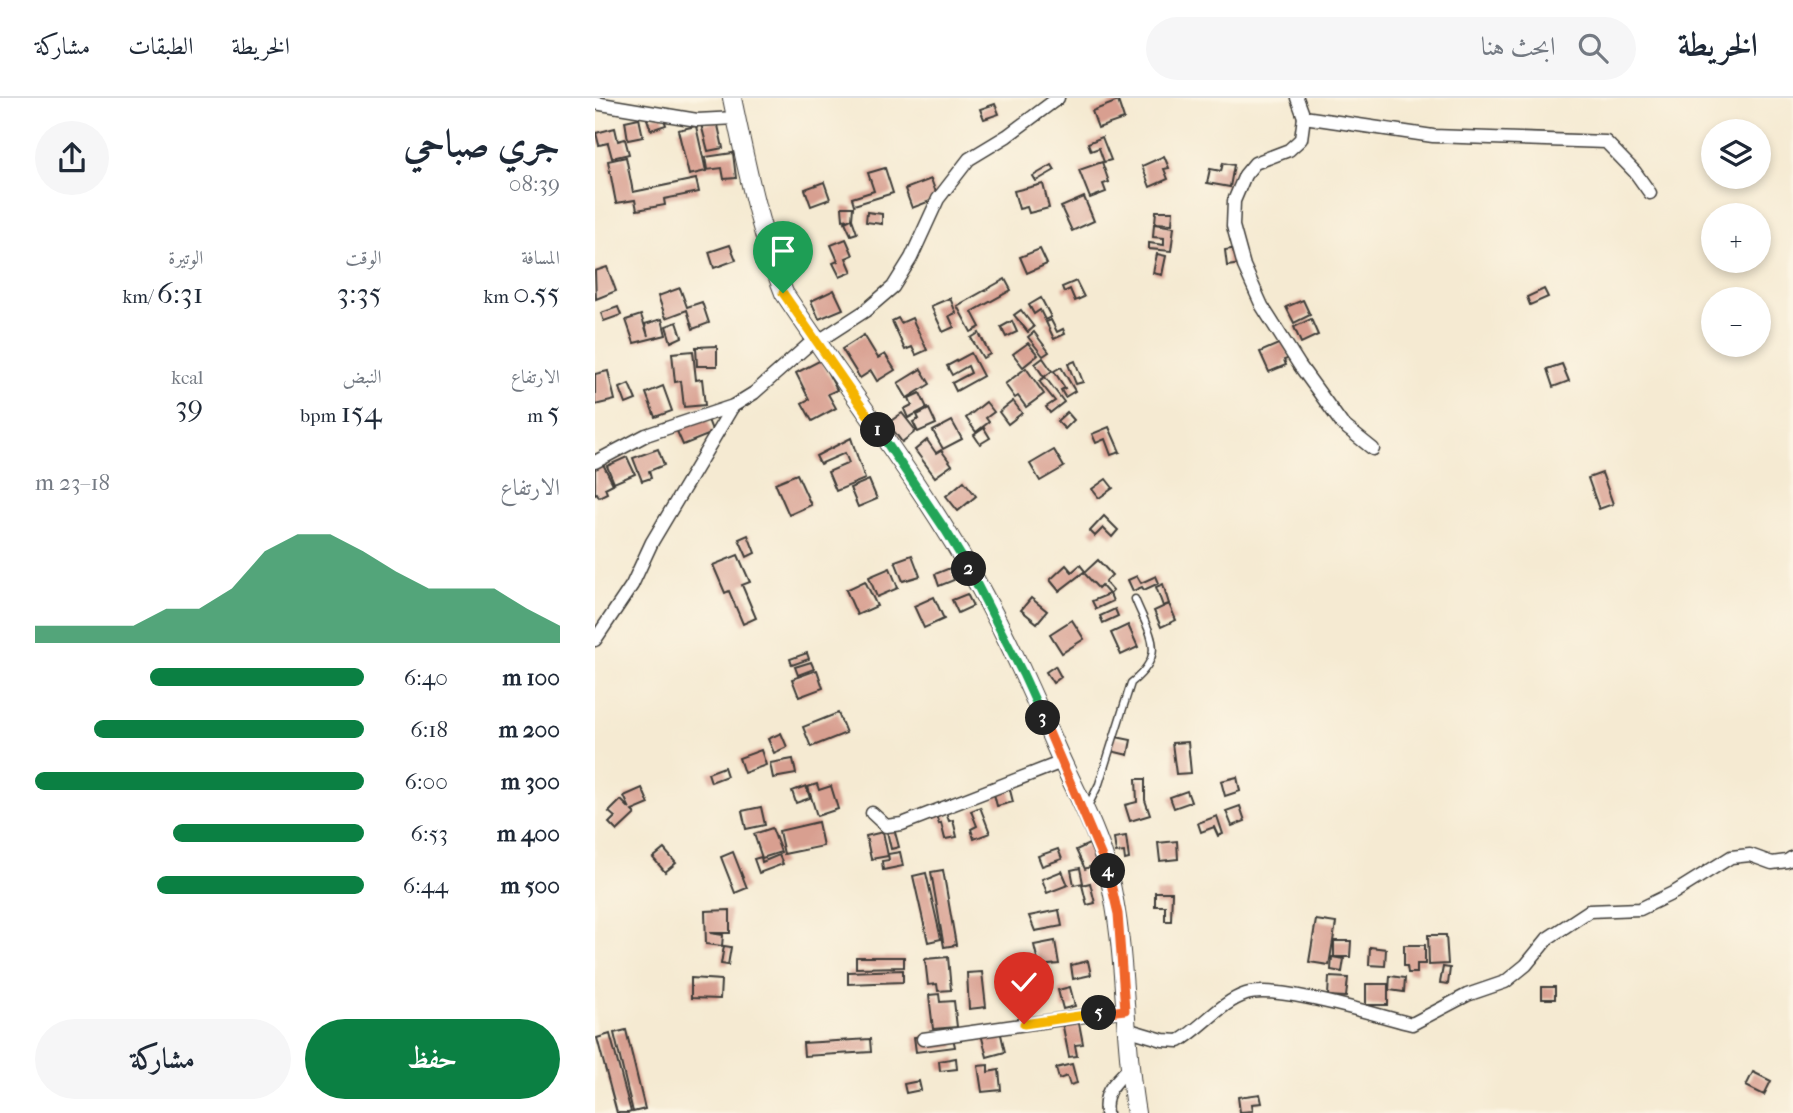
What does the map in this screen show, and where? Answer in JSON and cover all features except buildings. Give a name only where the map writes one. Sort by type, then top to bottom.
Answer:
[{"type":"main road","points":[[733,98],[752,196],[783,293],[946,531],[973,577],[1023,674],[1108,869],[1118,914],[1129,1068],[1136,1113]]},
{"type":"street","points":[[595,463],[646,435],[733,406],[754,393],[815,341],[866,311],[893,287],[911,258],[938,199],[969,159],[1007,136],[1058,98]]},
{"type":"street","points":[[1297,98],[1304,117],[1301,139],[1289,150],[1255,163],[1245,175],[1234,201],[1233,226],[1244,266],[1262,306],[1300,366],[1342,424],[1373,449]]},
{"type":"street","points":[[595,103],[697,120],[736,118]]},
{"type":"street","points":[[1304,117],[1433,136],[1606,142],[1635,172],[1650,193]]},
{"type":"street","points":[[595,640],[632,585],[652,542],[733,406]]},
{"type":"street","points":[[872,813],[886,826],[902,824],[1062,762]]},
{"type":"street","points":[[1126,1029],[1163,1040],[1179,1041],[1245,994],[1262,992],[1291,995],[1412,1024],[1467,995],[1505,982],[1525,965],[1548,938],[1589,911],[1640,909],[1675,892],[1731,857],[1750,855],[1772,863],[1787,861],[1793,857]]},
{"type":"street","points":[[923,1039],[1125,1010]]},
{"type":"street","points":[[1106,1113],[1105,1101],[1111,1087],[1129,1068]]},
{"type":"lane","points":[[1085,813],[1099,784],[1131,683],[1142,675],[1153,660],[1154,646],[1135,599]]},
{"type":"route","points":[[783,293],[946,531],[980,588],[1023,674],[1108,869],[1118,914],[1125,1010],[1024,1024]]}]
